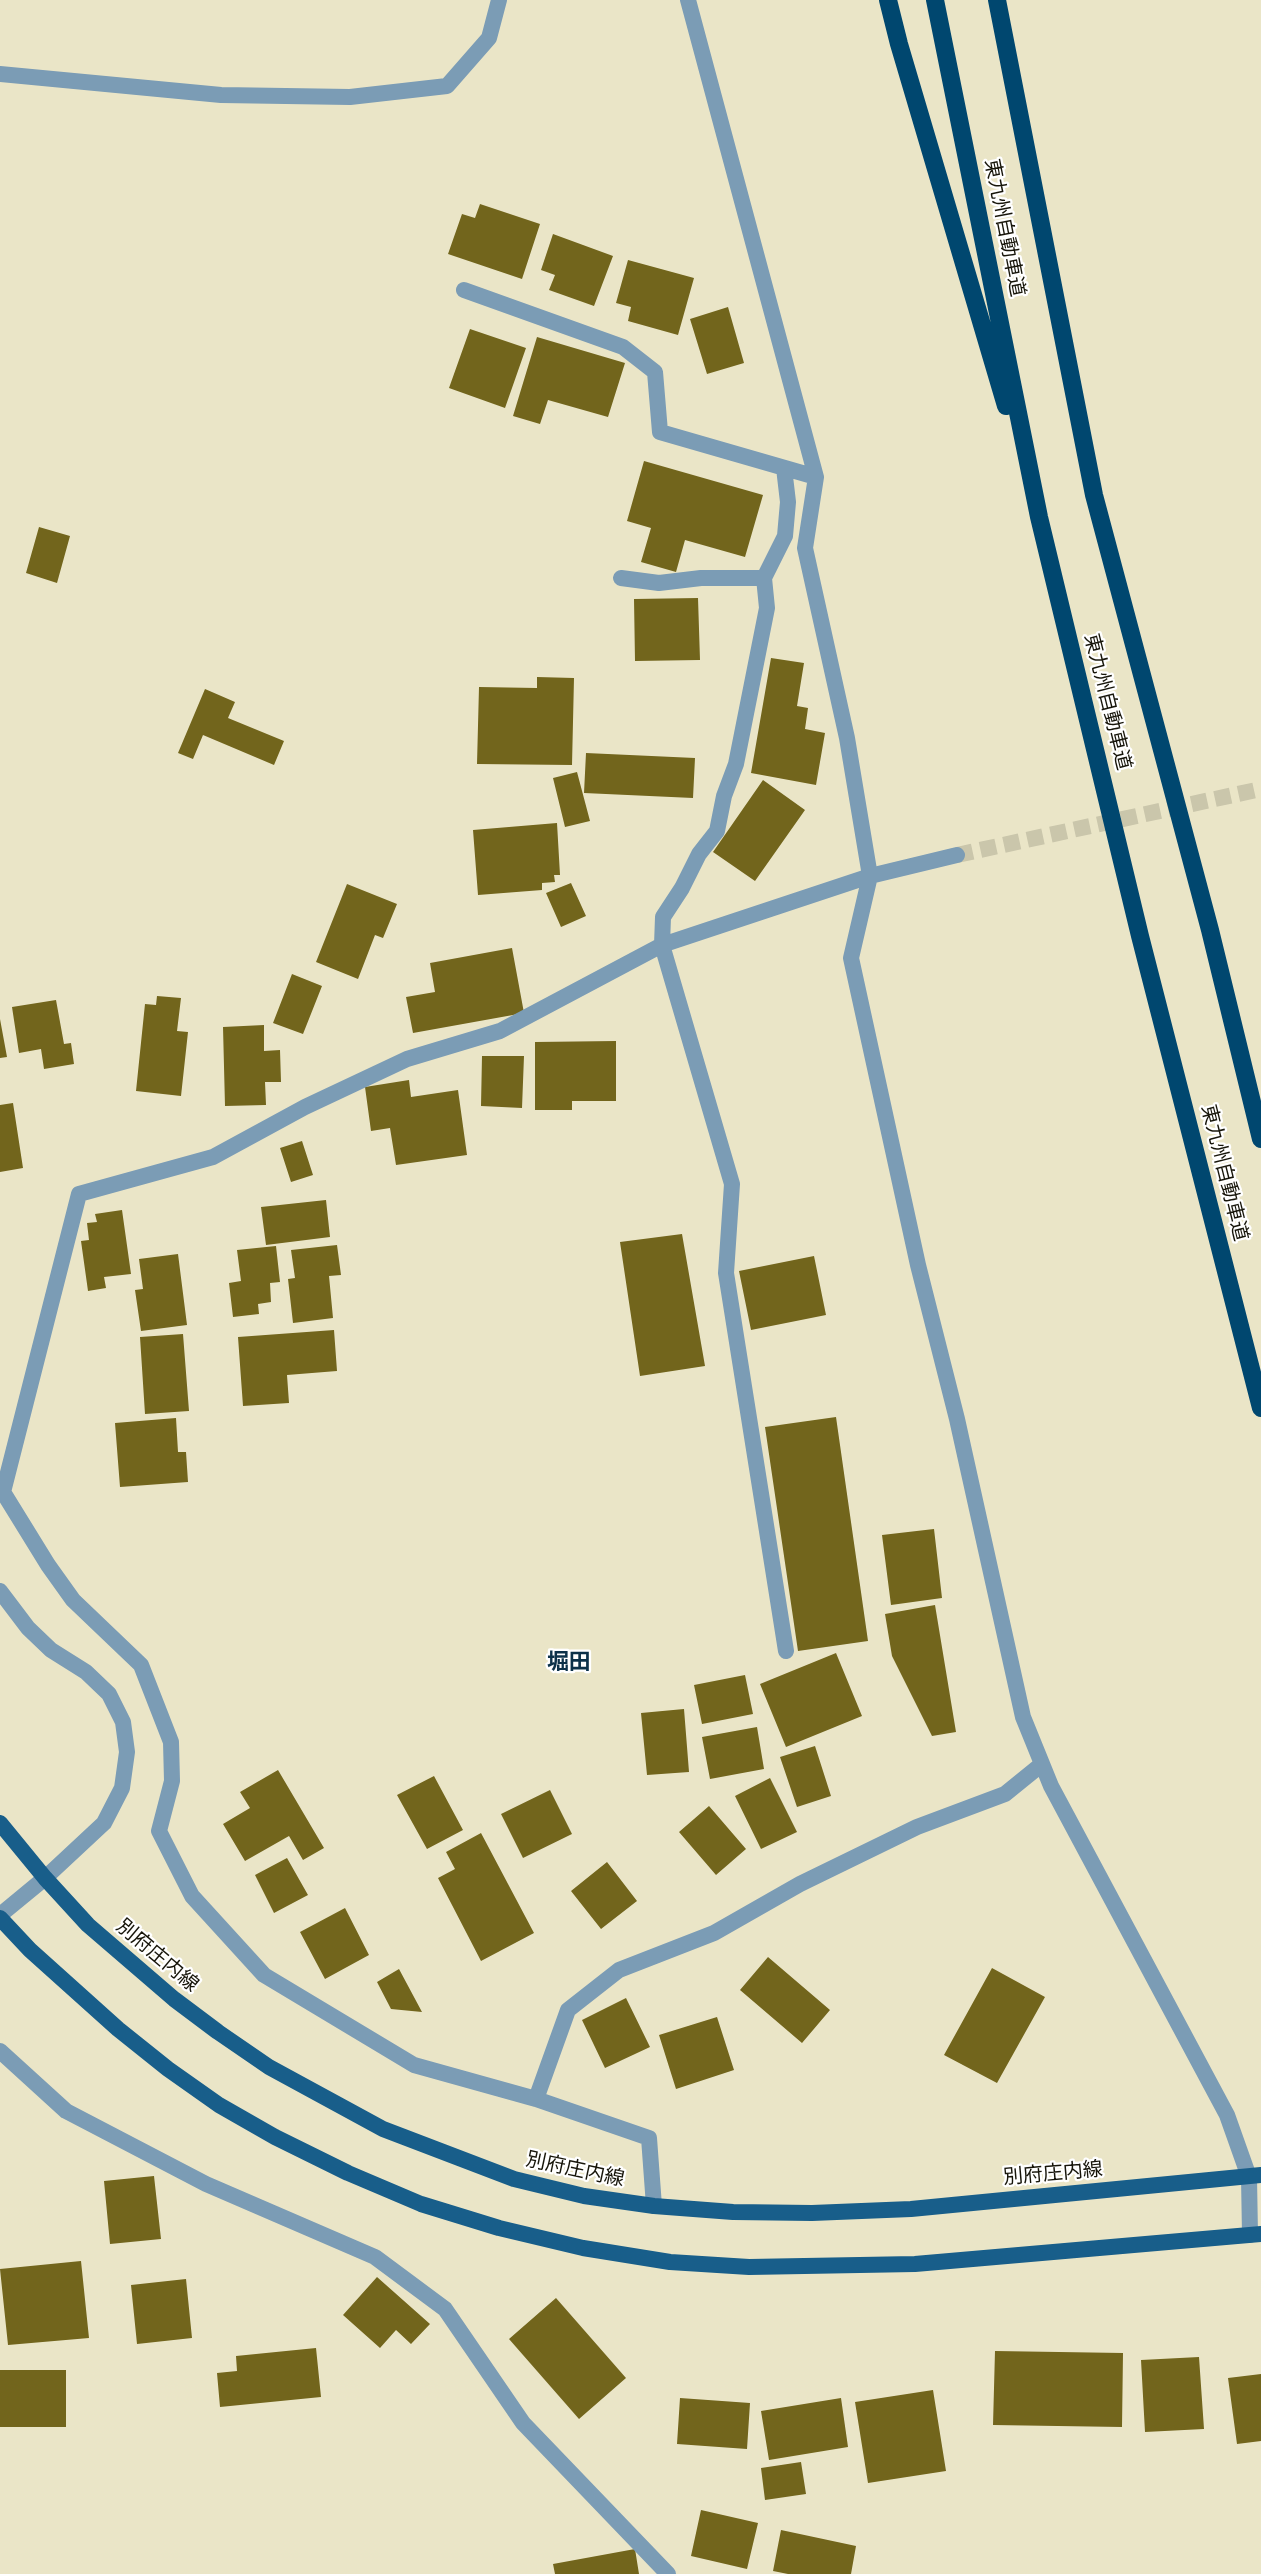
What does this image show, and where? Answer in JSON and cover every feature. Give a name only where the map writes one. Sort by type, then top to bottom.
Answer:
[{"type":"highway","points":[[888,0],[1039,517]]},
{"type":"highway","name":"東九州自動車道","points":[[935,0],[1039,517],[1140,936],[1261,1408]]},
{"type":"highway","name":"東九州自動車道","points":[[997,0],[1094,495],[1210,930],[1261,1139]]},
{"type":"main road","name":"別府庄内線","points":[[0,1823],[45,1878],[88,1925],[174,1999],[269,2067],[383,2129],[514,2179],[584,2196],[654,2206],[733,2212],[812,2213],[911,2209],[1255,2176]]},
{"type":"main road","points":[[0,1916],[30,1950],[118,2029],[168,2069],[219,2105],[274,2138],[348,2173],[421,2204],[499,2228],[583,2248],[670,2262],[760,2267],[915,2264],[1256,2235]]},
{"type":"street","points":[[0,74],[221,95],[350,97],[447,86],[489,38],[499,0]]},
{"type":"street","points":[[688,0],[816,477],[806,548],[847,738],[870,876],[851,958],[918,1265],[957,1419],[1023,1717],[1051,1786],[1227,2115],[1255,2176],[1256,2235]]},
{"type":"street","points":[[464,290],[623,347],[655,372],[660,432],[816,477]]},
{"type":"street","points":[[784,468],[788,502],[785,536],[764,578],[767,608],[736,764],[724,796],[717,831],[699,854],[682,888],[663,917],[662,945],[732,1184],[726,1274],[786,1651]]},
{"type":"street","points":[[621,578],[660,583],[701,578],[764,578]]},
{"type":"street","points":[[654,2206],[649,2138],[536,2099],[414,2065],[264,1975],[192,1896],[159,1831],[172,1781],[171,1742],[141,1665],[72,1600],[3,1492],[79,1194],[213,1157],[305,1107],[407,1059],[500,1031],[662,945],[870,876],[957,855]]},
{"type":"street","points":[[0,1591],[28,1628],[51,1650],[86,1672],[110,1694],[123,1722],[127,1752],[122,1788],[104,1823],[0,1916]]},
{"type":"street","points":[[536,2099],[568,2010],[619,1970],[714,1933],[800,1884],[917,1827],[1005,1794],[1042,1764]]},
{"type":"street","points":[[0,2051],[66,2111],[206,2184],[375,2257],[445,2309],[523,2423],[668,2574]]},
{"type":"building","points":[[480,204],[540,224],[522,279],[448,254],[462,214],[475,218]]},
{"type":"building","points":[[553,234],[613,256],[594,306],[549,290],[555,275],[541,270]]},
{"type":"building","points":[[628,260],[694,278],[678,335],[628,321],[631,307],[616,303]]},
{"type":"building","points":[[728,307],[744,363],[707,374],[690,319]]},
{"type":"building","points":[[470,329],[526,348],[505,408],[449,388]]},
{"type":"building","points":[[537,337],[625,363],[608,417],[548,400],[540,424],[513,416]]},
{"type":"building","points":[[644,461],[763,495],[745,557],[685,540],[676,572],[641,562],[651,528],[627,521]]},
{"type":"building","points":[[39,527],[70,536],[57,583],[26,573]]},
{"type":"building","points":[[698,598],[700,660],[635,661],[634,599]]},
{"type":"building","points":[[771,658],[804,663],[797,706],[808,708],[805,729],[825,733],[816,785],[751,773]]},
{"type":"building","points":[[537,677],[574,678],[572,765],[477,764],[479,687],[537,688]]},
{"type":"building","points":[[205,689],[235,702],[228,718],[284,741],[274,765],[203,735],[193,759],[178,753]]},
{"type":"building","points":[[586,753],[695,758],[693,798],[584,793]]},
{"type":"building","points":[[577,772],[590,821],[565,827],[553,778]]},
{"type":"building","points":[[763,780],[805,810],[755,881],[713,852]]},
{"type":"building","points":[[557,823],[560,875],[554,875],[555,882],[542,883],[542,890],[478,895],[473,830]]},
{"type":"building","points":[[571,883],[586,916],[561,927],[546,893]]},
{"type":"building","points":[[347,884],[397,904],[383,938],[375,935],[358,979],[316,962]]},
{"type":"building","points":[[512,948],[524,1013],[413,1033],[406,997],[435,992],[430,963]]},
{"type":"building","points":[[292,974],[322,986],[303,1034],[273,1023]]},
{"type":"building","points":[[157,996],[181,998],[177,1031],[188,1032],[181,1096],[136,1091],[145,1004],[156,1005]]},
{"type":"building","points":[[56,1000],[64,1044],[71,1043],[74,1064],[44,1069],[41,1049],[19,1053],[12,1007]]},
{"type":"building","points":[[0,1019],[7,1057],[0,1058]]},
{"type":"building","points":[[264,1025],[264,1051],[280,1050],[281,1082],[265,1082],[266,1105],[225,1106],[223,1027]]},
{"type":"building","points":[[616,1041],[616,1101],[572,1101],[572,1110],[535,1110],[535,1042]]},
{"type":"building","points":[[482,1056],[524,1056],[522,1108],[481,1106]]},
{"type":"building","points":[[409,1080],[411,1097],[458,1090],[467,1155],[396,1165],[390,1128],[371,1131],[365,1087]]},
{"type":"building","points":[[13,1103],[23,1168],[0,1172],[0,1105]]},
{"type":"building","points":[[302,1141],[313,1175],[291,1182],[280,1148]]},
{"type":"building","points":[[326,1200],[330,1237],[266,1245],[261,1207]]},
{"type":"building","points":[[122,1210],[131,1274],[104,1277],[106,1288],[88,1291],[81,1241],[89,1240],[87,1223],[97,1222],[95,1214]]},
{"type":"building","points":[[682,1234],[705,1366],[640,1376],[620,1242]]},
{"type":"building","points":[[337,1245],[341,1275],[329,1276],[333,1318],[293,1323],[288,1279],[295,1278],[291,1250]]},
{"type":"building","points":[[276,1246],[280,1282],[270,1283],[271,1302],[258,1304],[259,1314],[233,1317],[229,1283],[241,1281],[237,1250]]},
{"type":"building","points":[[178,1254],[187,1325],[141,1331],[135,1290],[143,1289],[139,1259]]},
{"type":"building","points":[[814,1256],[826,1315],[751,1330],[739,1271]]},
{"type":"building","points":[[334,1330],[337,1371],[287,1375],[289,1403],[243,1406],[238,1337]]},
{"type":"building","points":[[183,1334],[189,1411],[145,1414],[140,1337]]},
{"type":"building","points":[[836,1417],[868,1641],[798,1651],[765,1427]]},
{"type":"building","points":[[176,1418],[178,1452],[186,1452],[188,1482],[120,1487],[115,1423]]},
{"type":"building","points":[[934,1529],[942,1598],[891,1605],[882,1535]]},
{"type":"building","points":[[935,1605],[956,1732],[932,1736],[892,1656],[885,1614]]},
{"type":"building","points":[[836,1653],[862,1716],[786,1747],[760,1684]]},
{"type":"building","points":[[745,1675],[753,1714],[702,1724],[694,1685]]},
{"type":"building","points":[[684,1709],[689,1772],[647,1775],[641,1713]]},
{"type":"building","points":[[757,1727],[764,1769],[710,1779],[702,1737]]},
{"type":"building","points":[[815,1746],[831,1796],[797,1807],[780,1757]]},
{"type":"building","points":[[278,1770],[324,1848],[303,1860],[289,1836],[245,1861],[223,1824],[250,1808],[240,1792]]},
{"type":"building","points":[[434,1776],[463,1830],[427,1849],[397,1795]]},
{"type":"building","points":[[770,1778],[797,1832],[761,1849],[735,1796]]},
{"type":"building","points":[[550,1790],[572,1834],[523,1858],[501,1814]]},
{"type":"building","points":[[709,1806],[746,1849],[716,1875],[679,1832]]},
{"type":"building","points":[[481,1833],[534,1933],[481,1961],[438,1878],[455,1869],[446,1852]]},
{"type":"building","points":[[287,1858],[308,1895],[274,1913],[255,1875]]},
{"type":"building","points":[[607,1862],[637,1901],[601,1929],[571,1891]]},
{"type":"building","points":[[345,1908],[369,1955],[325,1979],[300,1932]]},
{"type":"building","points":[[768,1957],[830,2010],[802,2043],[740,1990]]},
{"type":"building","points":[[992,1968],[1045,1997],[997,2083],[944,2055]]},
{"type":"building","points":[[399,1969],[422,2012],[391,2009],[377,1982]]},
{"type":"building","points":[[626,1998],[650,2047],[605,2068],[582,2020]]},
{"type":"building","points":[[717,2017],[734,2070],[676,2089],[659,2035]]},
{"type":"building","points":[[154,2176],[161,2239],[110,2244],[104,2181]]},
{"type":"building","points":[[81,2261],[89,2338],[8,2345],[0,2269]]},
{"type":"building","points":[[377,2277],[430,2324],[411,2344],[396,2330],[380,2348],[343,2315]]},
{"type":"building","points":[[186,2279],[192,2338],[137,2344],[131,2285]]},
{"type":"building","points":[[556,2298],[626,2378],[579,2419],[509,2339]]},
{"type":"building","points":[[316,2348],[321,2397],[220,2407],[217,2373],[237,2371],[236,2356]]},
{"type":"building","points":[[995,2351],[1123,2353],[1122,2427],[993,2425]]},
{"type":"building","points":[[1199,2357],[1204,2429],[1145,2432],[1141,2360]]},
{"type":"building","points":[[0,2370],[66,2370],[66,2427],[0,2427]]},
{"type":"building","points":[[1261,2374],[1261,2441],[1237,2444],[1228,2378]]},
{"type":"building","points":[[933,2390],[946,2471],[868,2483],[855,2402]]},
{"type":"building","points":[[680,2398],[750,2403],[747,2449],[677,2444]]},
{"type":"building","points":[[841,2398],[848,2447],[769,2460],[761,2411]]},
{"type":"building","points":[[801,2462],[806,2494],[765,2500],[761,2468]]},
{"type":"building","points":[[701,2510],[758,2523],[747,2569],[691,2556]]},
{"type":"building","points":[[781,2530],[856,2546],[851,2574],[788,2574],[773,2571]]},
{"type":"building","points":[[635,2549],[639,2574],[555,2574],[553,2564]]},
{"type":"tunnel","points":[[957,855],[1261,789]]},
{"type":"district","name":"堀田","points":[[569,1663]]}]
